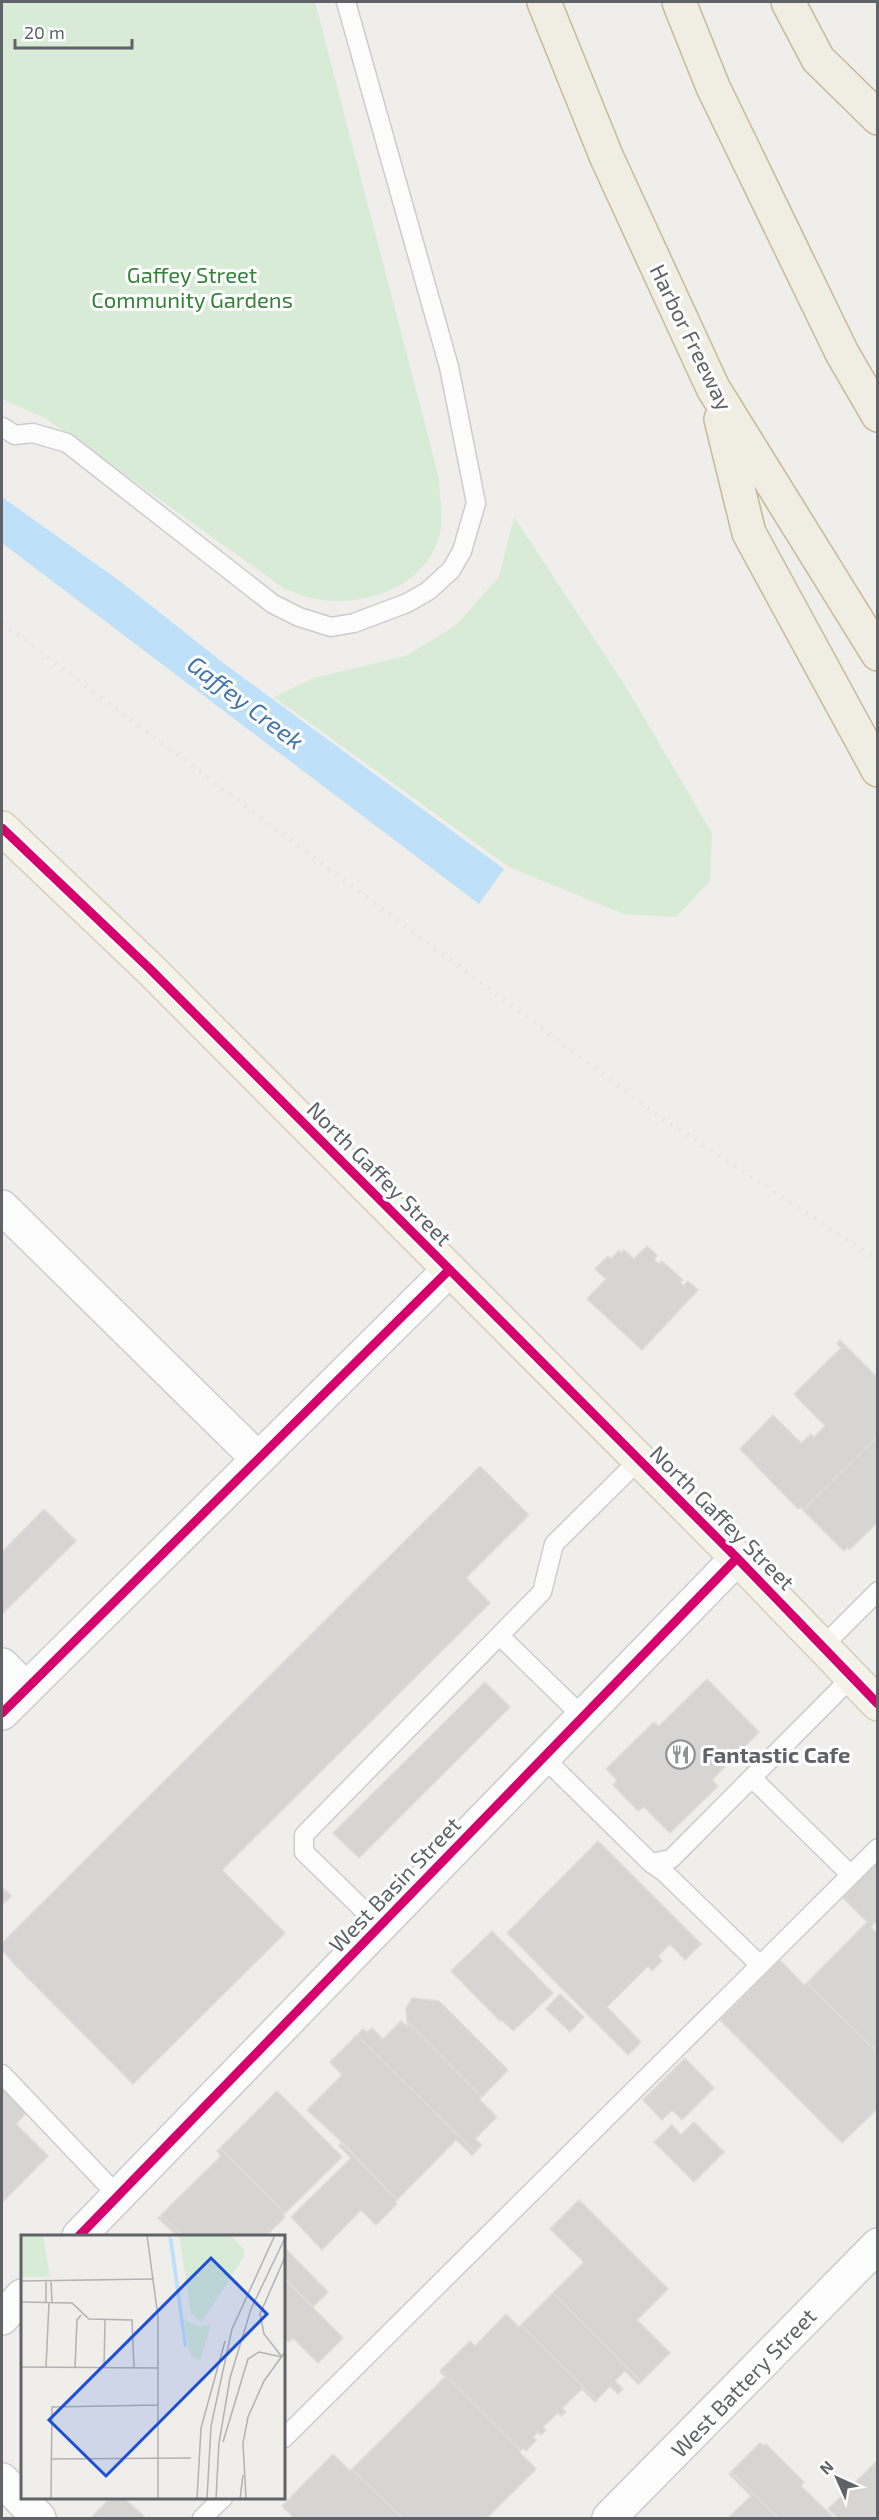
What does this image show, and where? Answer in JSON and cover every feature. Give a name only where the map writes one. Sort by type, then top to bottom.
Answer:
[{"type":"highway","name":"Harbor Freeway","points":[[544,2],[607,158],[713,388],[878,654]]},
{"type":"highway","points":[[679,2],[713,87],[842,353],[878,415]]},
{"type":"highway","points":[[788,2],[818,59],[878,118]]},
{"type":"highway","points":[[713,388],[749,533],[878,771]]},
{"type":"main road","name":"North Gaffey Street","points":[[2,828],[150,969],[737,1558],[878,1704]]},
{"type":"street","points":[[2,1207],[257,1458]]},
{"type":"street","points":[[2,1713],[257,1458],[450,1270]]},
{"type":"street","name":"West Basin Street","points":[[80,2235],[737,1558]]},
{"type":"street","points":[[2,1665],[26,1689]]},
{"type":"street","name":"West Battery Street","points":[[609,2518],[878,2245]]},
{"type":"street","points":[[2,2318],[21,2297]]},
{"type":"street","points":[[2,2480],[39,2518]]},
{"type":"lane","points":[[6,436],[33,433],[67,443],[273,604],[299,617],[331,627],[354,623],[407,603],[428,591],[451,570],[462,551],[476,503],[449,367],[346,2]]},
{"type":"lane","points":[[380,1926],[304,1852],[304,1835],[542,1592],[554,1544],[639,1460]]},
{"type":"lane","points":[[824,1646],[878,1592]]},
{"type":"lane","points":[[500,1636],[583,1717]]},
{"type":"lane","points":[[651,1863],[671,1859],[851,1678]]},
{"type":"lane","points":[[544,1758],[760,1965]]},
{"type":"lane","points":[[752,1778],[851,1875]]},
{"type":"lane","points":[[285,2437],[878,1848]]},
{"type":"lane","points":[[2,2074],[118,2196]]},
{"type":"lane","points":[[202,2518],[222,2499]]},
{"type":"green space","name":"Gaffey Street Community Gardens","points":[[2,2],[315,2],[439,478],[440,534],[433,552],[408,580],[374,596],[354,600],[335,601],[312,598],[285,589],[47,419],[2,399]]},
{"type":"green space","points":[[514,517],[626,687],[712,833],[710,881],[676,917],[624,914],[509,867],[274,697],[314,678],[406,656],[456,625],[499,577]]},
{"type":"water","name":"Gaffey Creek","points":[[2,497],[121,582],[226,665],[504,869],[479,904],[2,543]]},
{"type":"building","points":[[647,1246],[657,1255],[654,1259],[659,1264],[662,1261],[683,1280],[680,1282],[684,1286],[688,1281],[698,1290],[642,1350],[587,1299],[606,1279],[595,1269],[608,1256],[611,1259],[619,1250],[622,1253],[624,1250],[634,1259]]},
{"type":"building","points":[[840,1340],[878,1378],[878,1436],[803,1510],[800,1507],[798,1509],[740,1449],[773,1415],[801,1443],[811,1434],[814,1437],[825,1426],[794,1394],[841,1348],[837,1344]]},
{"type":"building","points":[[878,1436],[878,1522],[849,1550],[847,1547],[844,1551],[803,1510]]},
{"type":"building","points":[[480,1466],[529,1515],[466,1578],[490,1603],[222,1870],[285,1933],[133,2084],[16,1966],[2,1950],[2,1943]]},
{"type":"building","points":[[44,1509],[76,1541],[2,1614],[2,1552]]},
{"type":"building","points":[[707,1679],[759,1732],[712,1780],[718,1786],[670,1833],[644,1807],[638,1811],[613,1785],[617,1780],[606,1769],[654,1722],[659,1726]]},
{"type":"building","points":[[485,1682],[510,1707],[359,1858],[333,1833]]},
{"type":"building","points":[[598,1841],[701,1944],[685,1960],[670,1944],[658,1956],[662,1961],[652,1971],[648,1966],[607,2007],[641,2042],[628,2055],[507,1933]]},
{"type":"building","points":[[878,1857],[878,1920],[871,1927],[876,1932],[878,1930],[878,2053],[807,1983],[867,1922],[843,1898],[855,1885],[852,1882]]},
{"type":"building","points":[[2,1887],[11,1896],[2,1905]]},
{"type":"building","points":[[492,1931],[553,1993],[513,2031],[502,2020],[500,2021],[451,1971]]},
{"type":"building","points":[[780,1960],[804,1985],[807,1983],[878,2053],[878,2108],[842,2143],[720,2020]]},
{"type":"building","points":[[560,1994],[584,2017],[570,2032],[546,2009]]},
{"type":"building","points":[[412,1998],[439,2001],[508,2070],[482,2097],[407,2022],[406,2009]]},
{"type":"building","points":[[401,2021],[407,2027],[407,2022],[482,2097],[479,2099],[497,2117],[475,2139],[482,2145],[475,2152],[357,2035],[363,2029],[367,2032],[372,2028],[383,2039]]},
{"type":"building","points":[[357,2035],[475,2152],[472,2155],[456,2140],[397,2200],[342,2142],[307,2110],[342,2075],[330,2062]]},
{"type":"building","points":[[685,2058],[714,2088],[682,2120],[672,2110],[662,2120],[643,2100]]},
{"type":"building","points":[[2,2085],[28,2111],[16,2124],[48,2156],[2,2203]]},
{"type":"building","points":[[277,2091],[342,2157],[285,2213],[220,2148]]},
{"type":"building","points":[[694,2122],[724,2152],[694,2182],[654,2142],[672,2125],[681,2135]]},
{"type":"building","points":[[341,2143],[397,2200],[395,2202],[397,2204],[376,2225],[361,2210],[322,2250],[291,2217],[351,2158],[339,2146]]},
{"type":"building","points":[[220,2148],[285,2213],[283,2215],[285,2217],[267,2235],[182,2235],[161,2215],[221,2156],[217,2151]]},
{"type":"building","points":[[579,2200],[668,2289],[637,2320],[670,2353],[641,2382],[553,2293],[584,2262],[550,2229]]},
{"type":"building","points":[[161,2215],[182,2235],[176,2235],[158,2218]]},
{"type":"building","points":[[285,2248],[328,2292],[313,2307],[285,2278]]},
{"type":"building","points":[[285,2279],[343,2338],[318,2363],[293,2338],[289,2342],[285,2338]]},
{"type":"building","points":[[553,2293],[641,2382],[638,2384],[625,2371],[615,2381],[623,2389],[618,2394],[610,2386],[597,2400],[521,2325]]},
{"type":"building","points":[[506,2314],[519,2327],[521,2325],[597,2400],[595,2402],[582,2389],[562,2408],[566,2412],[561,2416],[558,2413],[543,2427],[546,2430],[541,2435],[538,2432],[533,2437],[536,2440],[526,2451],[523,2448],[521,2450],[441,2370],[470,2341],[475,2346]]},
{"type":"building","points":[[441,2370],[521,2450],[519,2452],[536,2469],[487,2518],[402,2518],[352,2469],[445,2377],[440,2372]]},
{"type":"building","points":[[760,2443],[764,2446],[766,2444],[804,2482],[801,2486],[834,2518],[778,2518],[731,2472]]},
{"type":"building","points":[[333,2454],[350,2471],[352,2469],[402,2518],[294,2518],[282,2506]]},
{"type":"building","points":[[878,2460],[878,2518],[838,2518],[828,2509]]},
{"type":"building","points":[[731,2472],[778,2518],[728,2518],[751,2496],[729,2474]]},
{"type":"building","points":[[109,2499],[125,2499],[146,2518],[94,2518],[92,2517]]},
{"type":"railway","points":[[2,623],[653,1112],[878,1260]]},
{"type":"cycle path","points":[[2,828],[150,969],[737,1558],[878,1704]]},
{"type":"cycle path","points":[[2,1713],[449,1270]]},
{"type":"cycle path","points":[[80,2235],[737,1558]]},
{"type":"place","name":"Fantastic Cafe","points":[[681,1754]]}]
